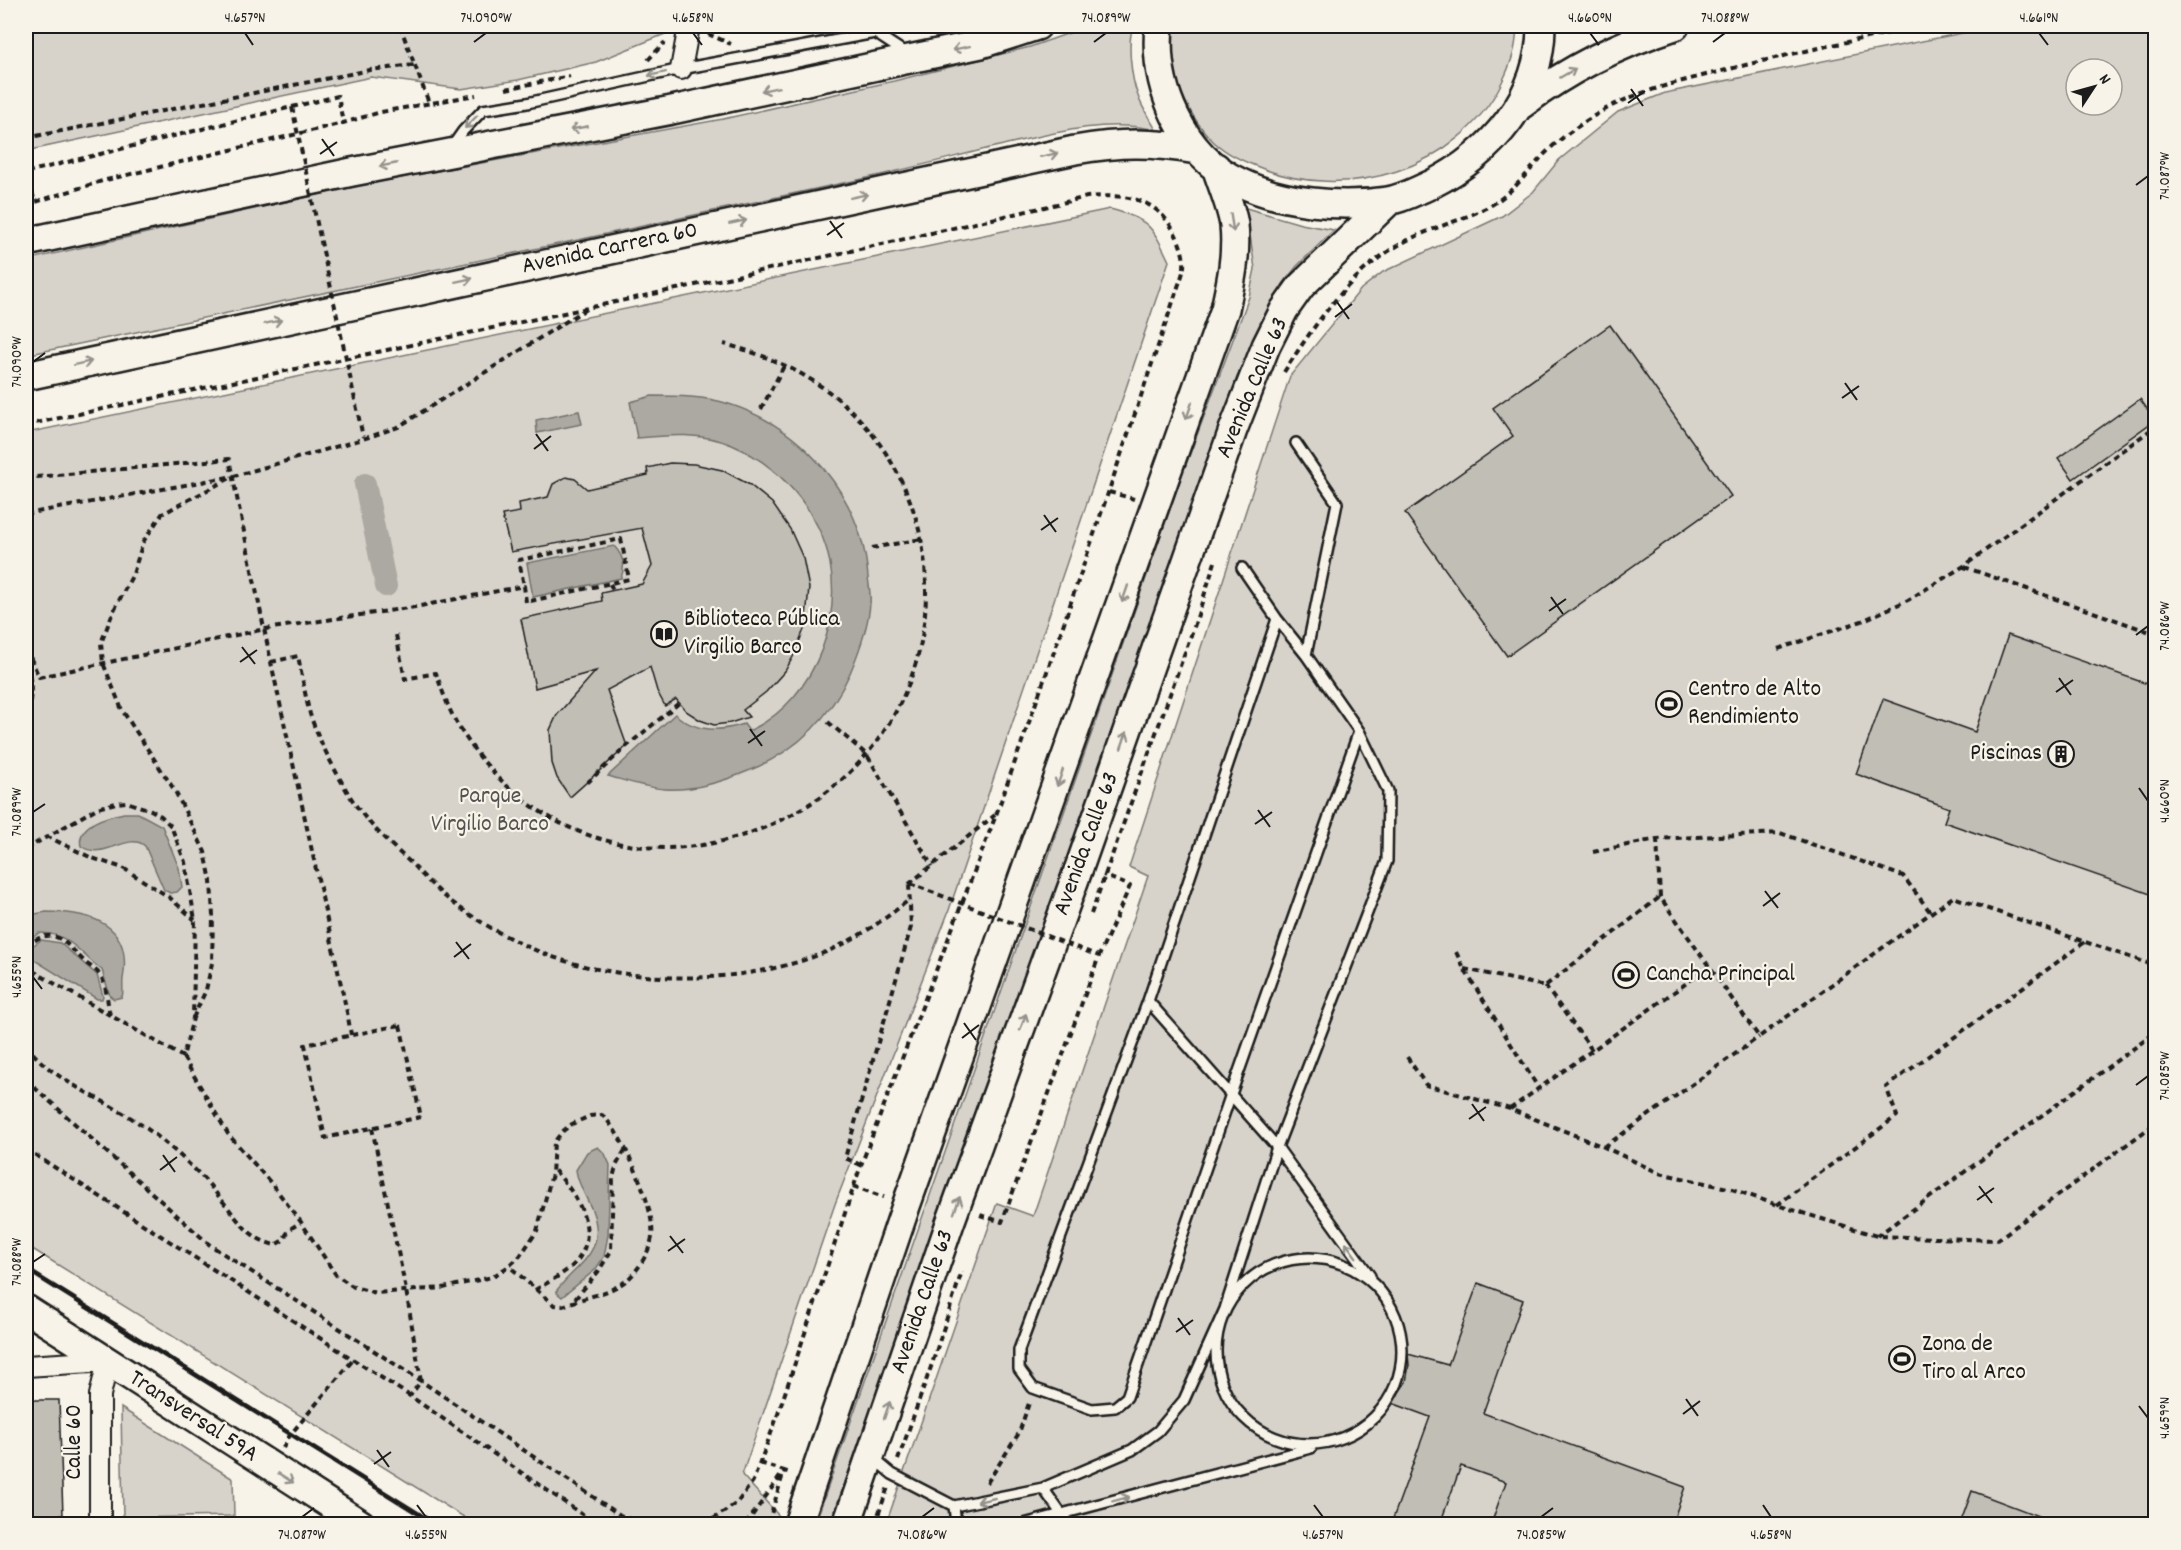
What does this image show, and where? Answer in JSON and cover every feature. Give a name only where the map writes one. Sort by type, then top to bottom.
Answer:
[{"type":"main road","points":[[26,243],[447,153],[672,110],[981,44],[1037,26]]},
{"type":"main road","points":[[1159,26],[1157,46],[1161,78],[1171,108],[1206,158],[1238,182],[1268,193],[1338,203],[1389,201],[1409,195],[1443,178],[1466,163],[1507,126],[1520,106],[1538,63],[1541,26]]},
{"type":"main road","points":[[1520,106],[1581,64],[1675,26]]},
{"type":"main road","name":"Avenida Carrera 60","points":[[26,375],[1075,150],[1108,144],[1160,144],[1206,158]]},
{"type":"main road","name":"Avenida Calle 63","points":[[798,1524],[906,1206],[1225,309],[1231,284],[1234,224],[1206,158]]},
{"type":"main road","name":"Avenida Calle 63","points":[[847,1524],[950,1223],[1080,865],[1233,430],[1266,346],[1284,310],[1300,286],[1389,201]]},
{"type":"main road","name":"Transversal 59A","points":[[26,1309],[361,1524]]},
{"type":"street","points":[[681,69],[688,31]]},
{"type":"street","points":[[26,1366],[108,1361]]},
{"type":"street","name":"Calle 60","points":[[100,1524],[100,1395],[108,1361]]},
{"type":"lane","points":[[447,153],[463,131],[483,110],[527,103],[681,69],[875,33],[914,58]]},
{"type":"lane","points":[[1296,443],[1337,503],[1306,655]]},
{"type":"lane","points":[[1242,568],[1359,731],[1388,790],[1387,861],[1277,1147],[1216,1338],[1217,1369],[1228,1398],[1248,1422],[1273,1438],[1303,1445],[1333,1442]]},
{"type":"lane","points":[[1277,619],[1148,1001],[1019,1350],[1019,1369],[1034,1388],[1092,1409],[1115,1407],[1127,1397],[1359,731]]},
{"type":"lane","points":[[1024,1524],[1333,1442],[1361,1430],[1383,1410],[1398,1384],[1403,1354],[1399,1324],[1386,1297],[1277,1147],[1148,1001]]},
{"type":"lane","points":[[871,1456],[892,1474],[954,1506],[1043,1488],[1132,1450],[1158,1431],[1184,1400],[1225,1309],[1244,1283],[1270,1265],[1302,1257],[1334,1260],[1363,1274],[1386,1297]]},
{"type":"lane","points":[[1043,1488],[1062,1515],[1072,1524]]},
{"type":"lane","points":[[954,1506],[956,1524]]},
{"type":"path","points":[[400,26],[429,104]]},
{"type":"path","points":[[637,62],[648,60],[664,43],[688,31],[705,33],[739,47]]},
{"type":"path","points":[[26,138],[370,70],[415,66]]},
{"type":"path","points":[[501,90],[579,74]]},
{"type":"path","points":[[26,204],[102,181],[381,112],[479,95]]},
{"type":"path","points":[[35,202],[26,172],[338,96],[343,123]]},
{"type":"path","points":[[294,106],[363,438]]},
{"type":"path","points":[[26,425],[590,307],[1088,197],[1113,195],[1139,200],[1155,207],[1170,224],[1179,241],[1184,265],[1177,290],[1058,641],[996,815],[861,1165],[753,1481],[737,1503],[716,1518],[702,1524]]},
{"type":"path","points":[[26,514],[234,476],[398,427],[590,307]]},
{"type":"path","points":[[396,635],[405,679],[436,673],[461,731],[491,771],[530,805],[570,828],[611,842],[648,848],[687,848],[714,844],[746,835],[781,821],[820,798],[847,777],[885,730],[903,700],[914,670],[927,601],[922,539],[907,492],[892,462],[869,429],[840,400],[785,364],[724,344]]},
{"type":"path","points":[[761,409],[785,364]]},
{"type":"path","points":[[1778,649],[1872,616],[1908,600],[1964,566],[2156,426]]},
{"type":"path","points":[[26,478],[230,459],[351,1035]]},
{"type":"path","points":[[183,1057],[193,1018],[206,990],[212,963],[211,881],[204,852],[175,791],[122,710],[103,663],[101,643],[133,574],[143,542],[162,514],[173,506],[234,476]]},
{"type":"path","points":[[621,539],[629,579],[610,584],[526,602],[519,560],[621,539]]},
{"type":"path","points":[[872,548],[922,539]]},
{"type":"path","points":[[1964,566],[2156,634]]},
{"type":"path","points":[[610,584],[613,590]]},
{"type":"path","points":[[26,648],[39,677],[265,629],[416,606],[524,586]]},
{"type":"path","points":[[271,662],[298,656],[310,715],[335,769],[355,804],[376,831],[444,895],[486,925],[544,954],[599,970],[656,977],[753,973],[822,954],[860,935],[910,899]]},
{"type":"path","points":[[26,664],[32,685],[26,716]]},
{"type":"path","points":[[587,783],[627,746],[680,703]]},
{"type":"path","points":[[828,722],[867,755],[932,866]]},
{"type":"path","points":[[26,849],[98,808],[116,803],[126,802],[156,813],[171,826],[185,862],[195,920],[193,1018]]},
{"type":"path","points":[[909,884],[996,815]]},
{"type":"path","points":[[1593,852],[1657,839],[1780,833],[1903,876],[1930,913]]},
{"type":"path","points":[[46,836],[92,858],[123,868],[169,897],[195,920]]},
{"type":"path","points":[[1657,839],[1660,897],[1759,1037]]},
{"type":"path","points":[[980,1215],[1002,1222],[1099,956],[1130,886],[1080,865]]},
{"type":"path","points":[[909,884],[1099,956]]},
{"type":"path","points":[[861,1165],[845,1158],[911,927],[909,884]]},
{"type":"path","points":[[1545,986],[1660,897]]},
{"type":"path","points":[[1604,1147],[1953,897],[2156,966]]},
{"type":"path","points":[[26,946],[39,936],[45,935],[55,937],[70,946],[100,974],[110,1016]]},
{"type":"path","points":[[1777,1205],[1897,1116],[1886,1087],[2086,942]]},
{"type":"path","points":[[1456,952],[1464,969],[1539,1089]]},
{"type":"path","points":[[26,967],[183,1057],[228,1134],[271,1183],[301,1222],[336,1275],[348,1283],[376,1293],[453,1286],[492,1276],[508,1266],[520,1256],[537,1231],[552,1168],[554,1142],[572,1124],[590,1116],[602,1115],[611,1123],[626,1150],[651,1212],[652,1237],[639,1265],[628,1279],[617,1286],[563,1306],[554,1305],[508,1266]]},
{"type":"path","points":[[1510,1109],[1709,967]]},
{"type":"path","points":[[1464,969],[1545,986],[1592,1050]]},
{"type":"path","points":[[400,1025],[421,1117],[325,1138],[304,1045],[351,1035],[400,1025]]},
{"type":"path","points":[[1877,1236],[2156,1032]]},
{"type":"path","points":[[26,1045],[49,1071],[126,1115],[159,1138],[190,1165],[254,1237],[275,1245],[282,1241],[290,1229],[301,1222]]},
{"type":"path","points":[[1407,1057],[1426,1085],[1510,1109],[1604,1147],[1659,1173],[1732,1189],[1877,1236],[1997,1240],[2156,1123]]},
{"type":"path","points":[[26,1080],[210,1245],[421,1381],[620,1515],[642,1524]]},
{"type":"path","points":[[372,1128],[406,1290],[421,1381],[410,1396]]},
{"type":"path","points":[[26,1149],[410,1396],[596,1524]]},
{"type":"path","points":[[573,1301],[598,1272],[611,1251],[614,1178],[616,1166],[626,1150]]},
{"type":"path","points":[[535,1290],[572,1266],[585,1246],[587,1236],[583,1212],[575,1196],[552,1168]]},
{"type":"path","points":[[272,1469],[290,1435],[353,1360]]},
{"type":"path","points":[[973,1503],[1019,1433],[1034,1388]]},
{"type":"path","points":[[760,1463],[814,1479]]},
{"type":"path","points":[[746,1524],[784,1471]]},
{"type":"path","points":[[768,1524],[784,1471]]},
{"type":"green space","points":[[26,26],[703,26],[670,32],[596,62],[518,80],[461,89],[371,77],[26,151]]},
{"type":"green space","points":[[1089,26],[1133,26],[1130,51],[1133,80],[1144,109],[1156,130],[1115,126],[1052,134],[862,179],[26,355],[26,260],[361,185],[723,119],[894,81],[1030,47]]},
{"type":"green space","points":[[1173,26],[1516,26],[1516,40],[1502,82],[1483,112],[1458,138],[1429,157],[1396,171],[1362,179],[1326,181],[1290,177],[1256,166],[1232,155],[1210,138],[1193,115],[1174,71]]},
{"type":"green space","name":"Centro de Alto Rendimiento","points":[[1997,26],[2155,26],[2155,1524],[886,1524],[997,1203],[1033,1216],[1148,876],[1129,867],[1290,376],[1361,289],[1383,272],[1502,216],[1533,192],[1559,160],[1618,112],[1665,93]]},
{"type":"green space","points":[[1246,208],[1301,224],[1334,230],[1297,266],[1283,284],[1237,377],[1090,797],[830,1524],[815,1524],[1182,475],[1249,297],[1255,269]]},
{"type":"green space","name":"Parque Virgilio Barco","points":[[1110,209],[1133,216],[1148,226],[1169,261],[948,913],[835,1204],[742,1475],[779,1516],[776,1524],[475,1524],[26,1245],[26,433]]},
{"type":"green space","points":[[121,1408],[233,1479],[234,1516],[123,1518]]},
{"type":"shaded area","points":[[652,396],[701,398],[729,404],[756,415],[782,430],[804,448],[824,469],[841,493],[854,520],[863,548],[870,594],[867,622],[857,657],[842,690],[821,720],[795,744],[765,763],[718,782],[687,789],[651,787],[608,776],[675,714],[699,727],[717,729],[744,724],[749,731],[773,716],[794,697],[810,674],[822,648],[830,620],[833,592],[830,563],[822,536],[806,507],[786,482],[747,452],[721,441],[697,436],[637,438],[630,402]]},
{"type":"shaded area","points":[[579,411],[582,424],[537,433],[536,420]]},
{"type":"shaded area","points":[[614,546],[623,560],[621,578],[533,597],[527,563]]},
{"type":"shaded area","points":[[124,813],[138,813],[162,826],[179,868],[182,887],[177,892],[170,893],[164,890],[145,846],[138,842],[98,851],[81,846],[83,832],[88,827],[102,819]]},
{"type":"shaded area","points":[[46,912],[79,915],[93,919],[106,925],[115,934],[122,945],[124,960],[122,997],[114,999],[110,996],[102,970],[66,940],[58,936],[39,933],[26,942],[26,919]]},
{"type":"shaded area","points":[[41,940],[60,943],[97,975],[102,999],[97,999],[28,956],[26,953],[28,949]]},
{"type":"shaded area","points":[[598,1147],[605,1154],[610,1165],[608,1235],[604,1257],[595,1270],[562,1297],[557,1290],[588,1256],[596,1236],[596,1224],[592,1210],[580,1186],[576,1170],[587,1152]]},
{"type":"building","points":[[1610,325],[1731,496],[1507,656],[1405,513],[1513,436],[1493,408]]},
{"type":"building","points":[[2140,399],[2155,420],[2073,479],[2058,458]]},
{"type":"building","name":"Biblioteca Pública Virgilio Barco","points":[[670,463],[694,464],[722,470],[750,485],[772,503],[790,529],[803,558],[809,588],[805,627],[785,671],[766,692],[743,710],[749,717],[714,725],[686,711],[676,699],[665,706],[657,691],[650,667],[607,690],[627,746],[570,797],[557,778],[552,763],[550,730],[557,715],[596,671],[535,688],[521,619],[602,601],[601,593],[642,584],[652,566],[642,528],[511,552],[502,515],[520,512],[519,503],[548,497],[553,484],[566,477],[575,479],[587,489],[648,475],[647,468]]},
{"type":"building","name":"Piscinas","points":[[2008,635],[2156,687],[2156,896],[1944,822],[1949,808],[1856,774],[1883,699],[1975,732]]},
{"type":"building","points":[[1478,1283],[1523,1300],[1483,1413],[1685,1487],[1672,1524],[1491,1524],[1506,1482],[1461,1466],[1440,1524],[1391,1524],[1430,1417],[1392,1403],[1406,1382],[1408,1354],[1448,1365]]},
{"type":"building","points":[[26,1400],[59,1400],[63,1515],[26,1516]]},
{"type":"building","points":[[1972,1491],[2057,1523],[2057,1524],[1960,1524]]},
{"type":"waterway","points":[[365,484],[386,586]]},
{"type":"railway","points":[[26,1269],[435,1524]]},
{"type":"place","name":"Biblioteca Pública Virgilio Barco","points":[[664,634]]},
{"type":"place","name":"Centro de Alto Rendimiento","points":[[1669,704]]},
{"type":"place","name":"Piscinas","points":[[2061,754]]},
{"type":"place","name":"Cancha Principal","points":[[1626,975]]},
{"type":"place","name":"Zona de Tiro al Arco","points":[[1902,1359]]}]
